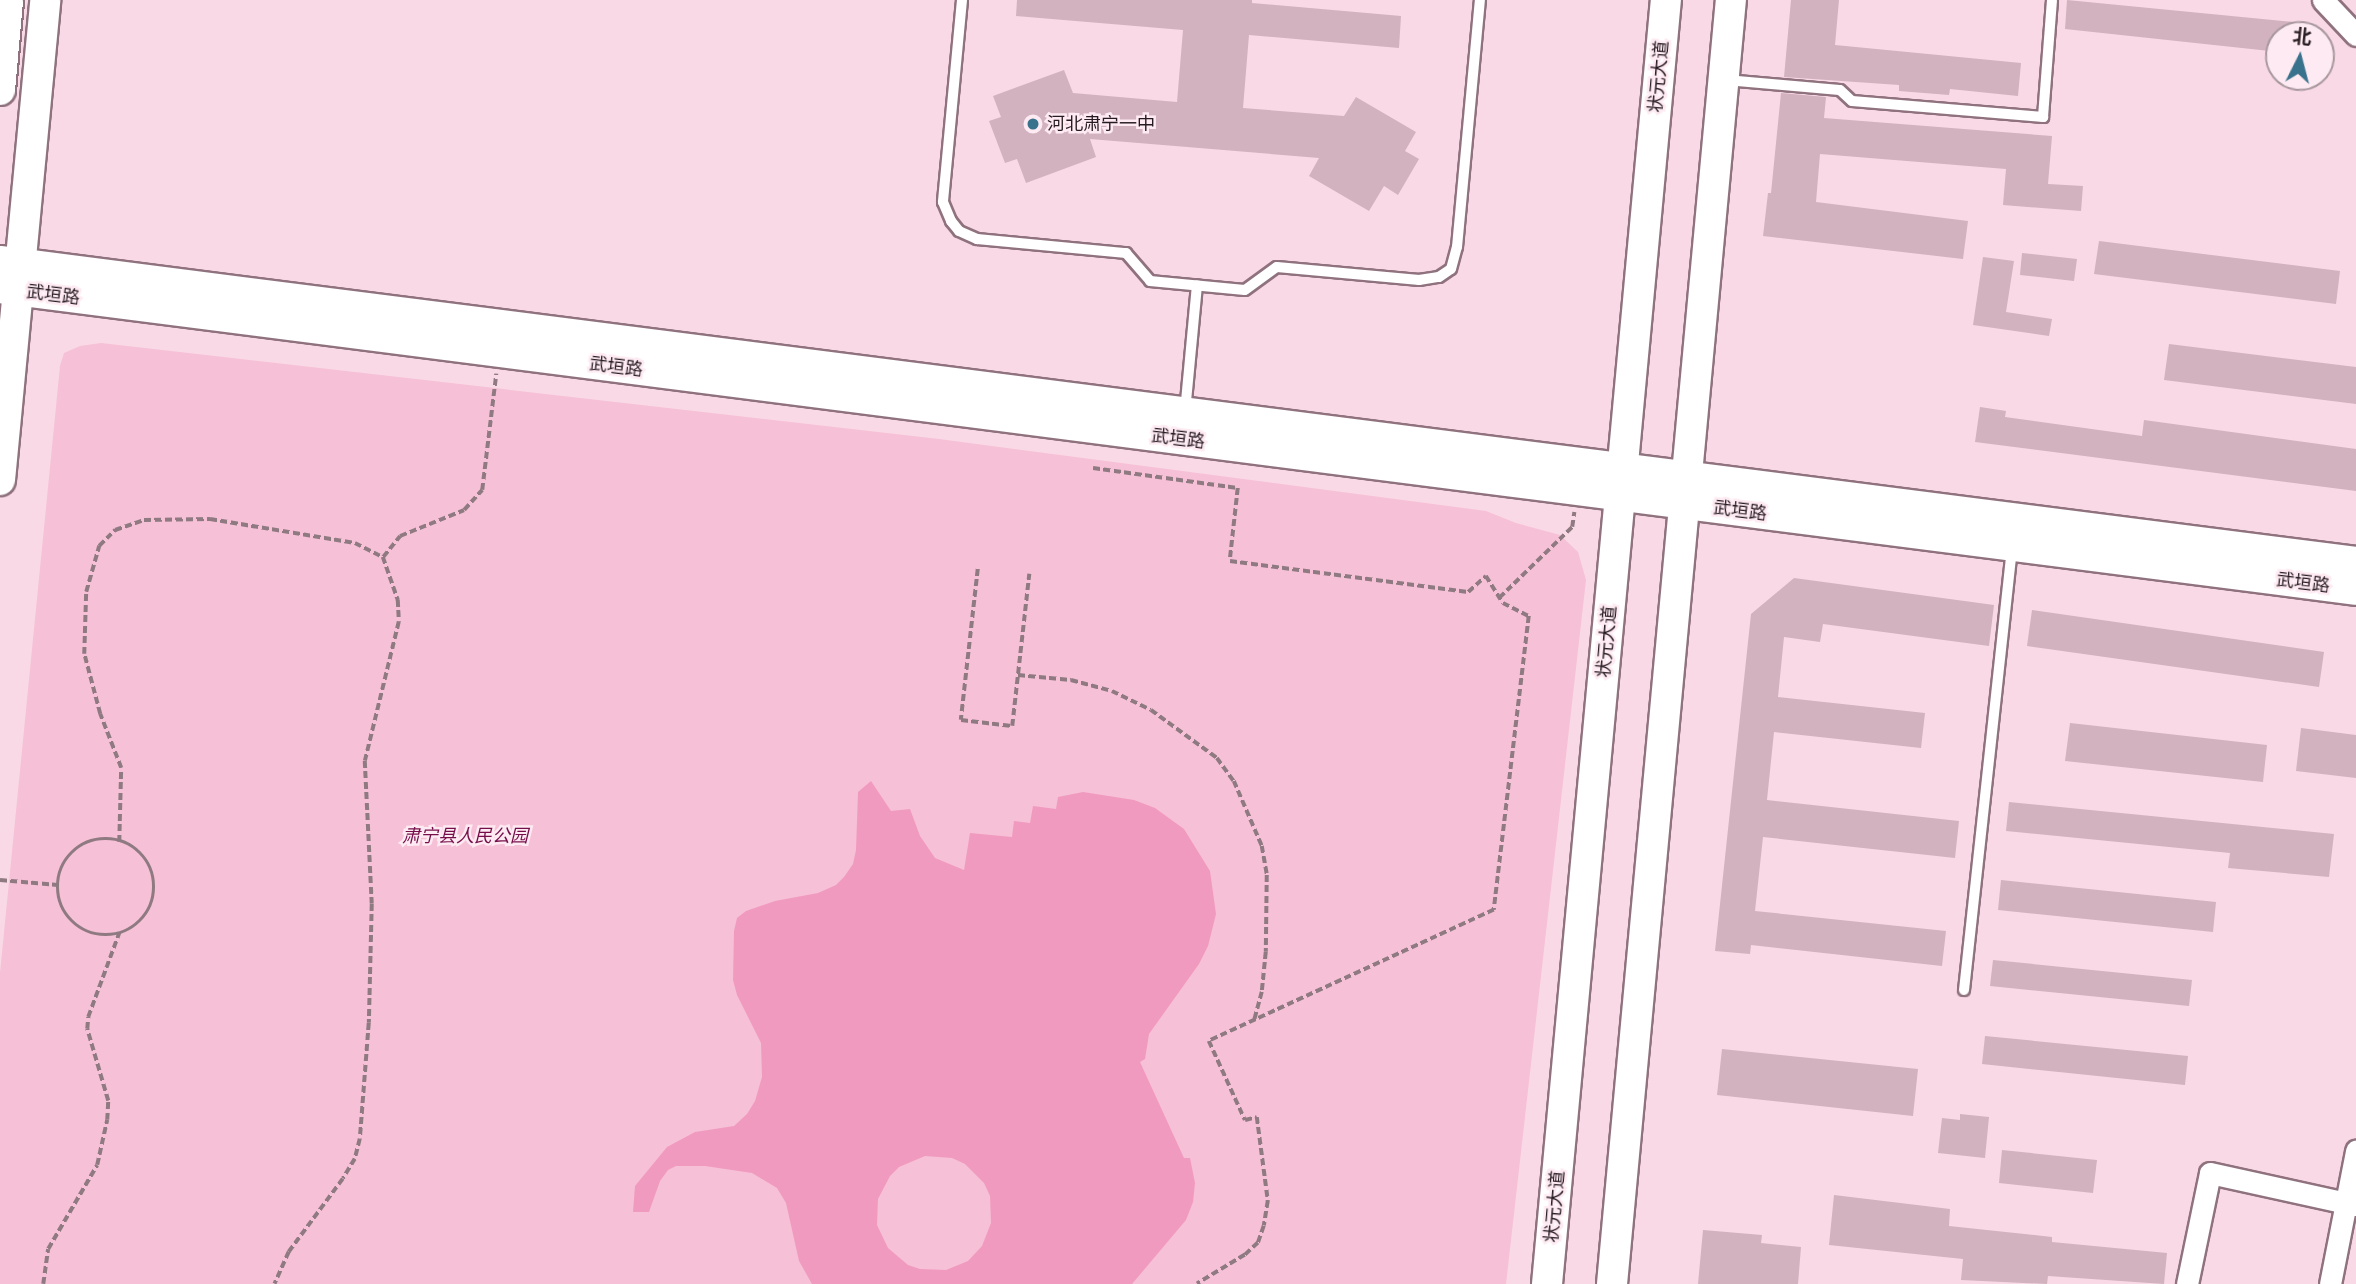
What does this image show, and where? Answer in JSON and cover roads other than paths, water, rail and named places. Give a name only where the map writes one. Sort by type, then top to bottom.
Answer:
[{"type":"main road","points":[[0,90],[8,0]]},
{"type":"main road","points":[[0,480],[9,276],[45,0]]},
{"type":"main road","name":"状元大道","points":[[1547,1284],[1666,0]]},
{"type":"main road","points":[[1612,1284],[1731,0]]},
{"type":"main road","name":"武垣路","points":[[9,276],[499,352],[1577,490],[1621,482]]},
{"type":"main road","name":"武垣路","points":[[9,276],[1185,412],[1685,490],[2356,562]]},
{"type":"main road","name":"武垣路","points":[[1685,490],[2013,546],[2356,590]]},
{"type":"street","points":[[2323,0],[2356,35]]},
{"type":"street","points":[[2330,1284],[2352,1204],[2356,1151]]},
{"type":"street","points":[[2187,1284],[2210,1173],[2352,1204]]},
{"type":"lane","points":[[962,0],[943,202],[951,221],[959,230],[977,239],[1126,253],[1150,281],[1245,290],[1277,267],[1419,280],[1439,277],[1451,269],[1457,247],[1480,0]]},
{"type":"lane","points":[[1723,79],[1840,90],[1852,101],[2043,117],[2052,0]]},
{"type":"lane","points":[[1185,412],[1197,286]]},
{"type":"lane","points":[[1964,989],[2013,546]]},
{"type":"place","name":"河北肃宁一中","points":[[1033,124]]},
{"type":"park label","name":"肃宁县人民公园","points":[[465,836]]}]
